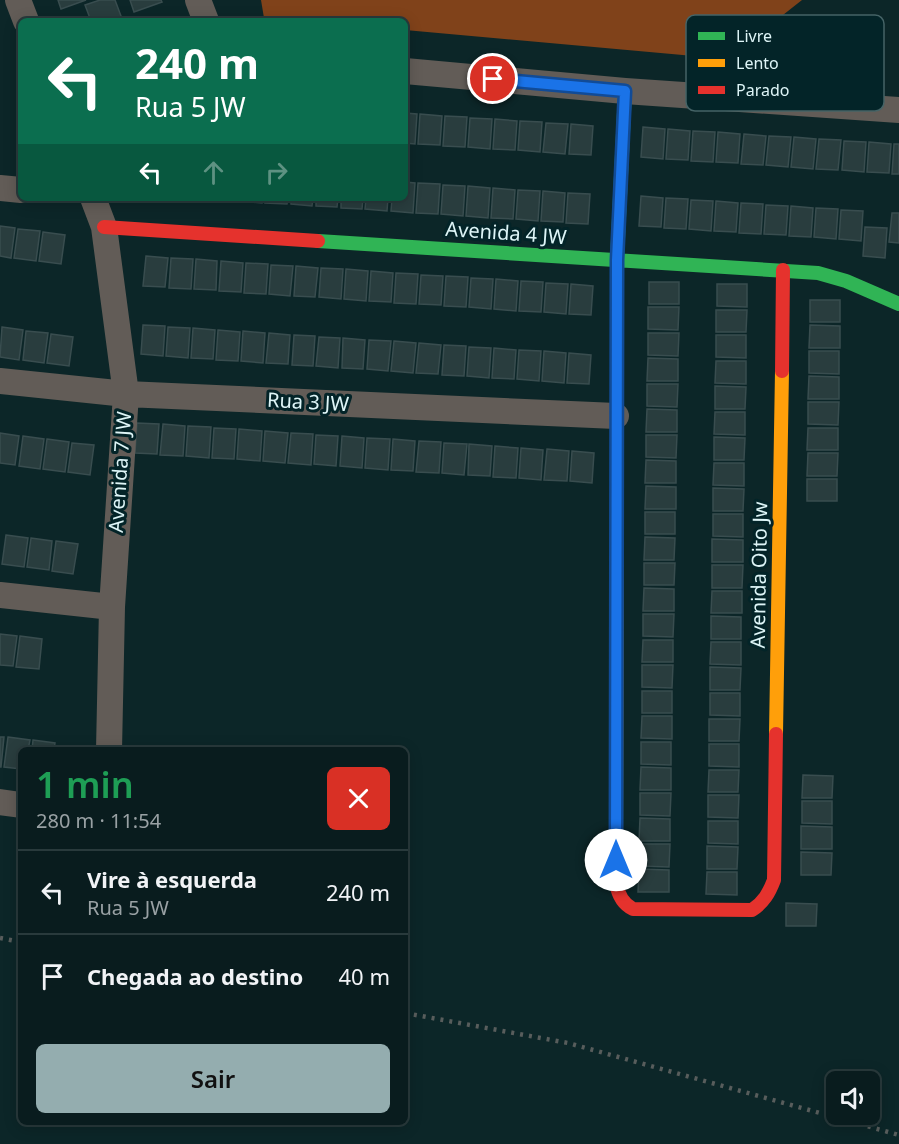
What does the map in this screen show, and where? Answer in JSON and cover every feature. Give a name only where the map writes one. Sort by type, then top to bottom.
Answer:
[{"type":"street","points":[[18,0],[25,18]]},
{"type":"street","points":[[198,0],[205,18]]},
{"type":"street","points":[[408,71],[686,95]]},
{"type":"street","points":[[616,416],[617,260],[625,91]]},
{"type":"street","points":[[884,109],[899,110]]},
{"type":"street","points":[[0,188],[18,190]]},
{"type":"street","name":"Avenida 7 JW","points":[[93,201],[104,227],[126,394],[112,607],[109,747]]},
{"type":"street","name":"Avenida 4 JW","points":[[104,227],[818,273],[846,281],[899,304]]},
{"type":"street","name":"Avenida Oito Jw","points":[[616,416],[616,883],[618,897],[625,906],[633,909],[752,910],[763,903],[769,895],[774,880],[783,270]]},
{"type":"street","name":"Rua 3 JW","points":[[0,381],[126,394],[616,416]]},
{"type":"street","points":[[0,595],[112,607]]},
{"type":"street","points":[[0,802],[18,805]]},
{"type":"shaded area","points":[[261,0],[802,0],[783,15],[686,15],[686,55],[408,30],[408,18],[264,18]]},
{"type":"building","points":[[58,0],[86,0],[61,9]]},
{"type":"building","points":[[100,0],[115,0],[121,16],[90,18],[85,5]]},
{"type":"building","points":[[130,0],[161,0],[162,2],[134,12]]},
{"type":"building","points":[[408,113],[417,114],[415,144],[408,143]]},
{"type":"building","points":[[420,114],[442,116],[440,145],[418,144]]},
{"type":"building","points":[[445,116],[467,117],[465,147],[443,146]]},
{"type":"building","points":[[470,118],[492,119],[490,149],[468,147]]},
{"type":"building","points":[[495,119],[517,121],[515,150],[493,149]]},
{"type":"building","points":[[520,121],[542,122],[540,152],[518,150]]},
{"type":"building","points":[[546,123],[568,124],[565,154],[543,152]]},
{"type":"building","points":[[571,124],[593,126],[591,155],[569,154]]},
{"type":"building","points":[[643,127],[665,129],[663,159],[641,157]]},
{"type":"building","points":[[668,129],[690,131],[688,160],[666,159]]},
{"type":"building","points":[[693,131],[715,132],[713,162],[691,161]]},
{"type":"building","points":[[718,132],[740,134],[738,163],[716,162]]},
{"type":"building","points":[[744,134],[766,136],[763,165],[741,164]]},
{"type":"building","points":[[769,136],[791,137],[788,167],[766,165]]},
{"type":"building","points":[[794,137],[816,139],[813,169],[791,167]]},
{"type":"building","points":[[819,139],[841,140],[838,170],[816,169]]},
{"type":"building","points":[[844,141],[866,142],[864,172],[842,170]]},
{"type":"building","points":[[869,142],[891,144],[889,173],[867,172]]},
{"type":"building","points":[[894,144],[899,144],[899,174],[892,174]]},
{"type":"building","points":[[408,182],[415,183],[413,213],[391,211],[392,201],[408,201]]},
{"type":"building","points":[[418,183],[440,184],[438,214],[416,213]]},
{"type":"building","points":[[443,185],[465,186],[463,216],[441,214]]},
{"type":"building","points":[[468,186],[490,188],[488,218],[466,216]]},
{"type":"building","points":[[493,188],[515,190],[513,219],[491,218]]},
{"type":"building","points":[[518,190],[540,191],[538,221],[516,219]]},
{"type":"building","points":[[543,191],[565,193],[563,222],[541,221]]},
{"type":"building","points":[[568,193],[590,194],[588,224],[566,223]]},
{"type":"building","points":[[641,196],[663,198],[661,227],[639,226]]},
{"type":"building","points":[[666,198],[688,199],[686,229],[664,228]]},
{"type":"building","points":[[691,200],[713,201],[711,231],[689,229]]},
{"type":"building","points":[[265,201],[288,201],[287,204],[265,203]]},
{"type":"building","points":[[291,201],[313,201],[312,206],[291,204]]},
{"type":"building","points":[[316,201],[338,201],[337,207],[316,206]]},
{"type":"building","points":[[341,201],[363,201],[362,209],[341,208]]},
{"type":"building","points":[[366,201],[388,201],[387,211],[365,209]]},
{"type":"building","points":[[716,201],[738,203],[736,232],[714,231]]},
{"type":"building","points":[[741,203],[763,204],[761,234],[739,233]]},
{"type":"building","points":[[766,205],[788,206],[786,235],[764,234]]},
{"type":"building","points":[[791,206],[813,208],[811,237],[789,236]]},
{"type":"building","points":[[816,208],[838,209],[836,239],[814,237]]},
{"type":"building","points":[[841,210],[863,211],[861,241],[839,239]]},
{"type":"building","points":[[892,213],[899,213],[899,243],[889,242]]},
{"type":"building","points":[[0,226],[15,228],[11,258],[0,256]]},
{"type":"building","points":[[865,227],[887,228],[885,258],[863,256]]},
{"type":"building","points":[[18,229],[40,231],[36,261],[14,258]]},
{"type":"building","points":[[43,232],[65,235],[61,264],[39,261]]},
{"type":"building","points":[[146,256],[168,258],[165,287],[143,286]]},
{"type":"building","points":[[171,258],[193,259],[191,289],[169,288]]},
{"type":"building","points":[[196,259],[217,261],[216,290],[194,289]]},
{"type":"building","points":[[221,261],[243,263],[241,292],[219,291]]},
{"type":"building","points":[[246,263],[268,264],[266,294],[244,293]]},
{"type":"building","points":[[271,265],[293,266],[290,296],[269,294]]},
{"type":"building","points":[[296,266],[318,268],[315,297],[294,296]]},
{"type":"building","points":[[321,268],[343,269],[341,299],[319,297]]},
{"type":"building","points":[[346,269],[368,271],[366,301],[344,299]]},
{"type":"building","points":[[371,271],[393,273],[391,302],[369,301]]},
{"type":"building","points":[[396,273],[418,274],[416,304],[394,303]]},
{"type":"building","points":[[421,275],[443,276],[441,305],[419,304]]},
{"type":"building","points":[[446,276],[468,277],[466,307],[444,306]]},
{"type":"building","points":[[471,278],[493,279],[491,309],[469,307]]},
{"type":"building","points":[[496,279],[518,281],[516,311],[494,309]]},
{"type":"building","points":[[521,281],[543,282],[541,312],[519,311]]},
{"type":"building","points":[[649,282],[679,282],[679,304],[649,304]]},
{"type":"building","points":[[546,283],[568,284],[566,314],[544,312]]},
{"type":"building","points":[[571,284],[593,286],[591,315],[569,314]]},
{"type":"building","points":[[717,284],[747,284],[747,307],[717,306]]},
{"type":"building","points":[[810,300],[840,300],[840,322],[810,322]]},
{"type":"building","points":[[648,307],[679,307],[678,330],[648,329]]},
{"type":"building","points":[[716,310],[747,310],[746,332],[716,332]]},
{"type":"building","points":[[143,325],[165,326],[163,356],[141,354]]},
{"type":"building","points":[[810,325],[840,326],[840,348],[809,348]]},
{"type":"building","points":[[2,327],[23,330],[19,360],[0,357]]},
{"type":"building","points":[[168,327],[190,328],[188,358],[166,356]]},
{"type":"building","points":[[193,328],[215,330],[213,359],[191,358]]},
{"type":"building","points":[[218,330],[240,332],[238,361],[216,360]]},
{"type":"building","points":[[26,331],[48,333],[44,363],[23,360]]},
{"type":"building","points":[[243,331],[265,333],[263,363],[241,361]]},
{"type":"building","points":[[269,333],[290,335],[288,364],[266,363]]},
{"type":"building","points":[[648,333],[679,333],[678,356],[648,355]]},
{"type":"building","points":[[51,334],[73,337],[69,366],[47,363]]},
{"type":"building","points":[[294,335],[315,336],[313,366],[292,365]]},
{"type":"building","points":[[716,335],[746,335],[746,358],[716,357]]},
{"type":"building","points":[[319,337],[340,338],[338,368],[316,366]]},
{"type":"building","points":[[343,338],[365,340],[363,369],[342,368]]},
{"type":"building","points":[[369,340],[391,341],[388,371],[367,369]]},
{"type":"building","points":[[394,341],[416,343],[413,373],[391,371]]},
{"type":"building","points":[[419,343],[441,345],[438,374],[416,373]]},
{"type":"building","points":[[444,345],[466,346],[464,376],[442,375]]},
{"type":"building","points":[[469,347],[491,348],[489,378],[467,376]]},
{"type":"building","points":[[494,348],[516,350],[514,379],[492,378]]},
{"type":"building","points":[[519,350],[541,351],[539,381],[517,379]]},
{"type":"building","points":[[544,351],[566,353],[564,383],[542,381]]},
{"type":"building","points":[[809,351],[839,351],[839,374],[809,373]]},
{"type":"building","points":[[569,353],[591,355],[589,384],[567,383]]},
{"type":"building","points":[[648,358],[678,359],[678,381],[647,381]]},
{"type":"building","points":[[716,361],[746,361],[746,384],[715,383]]},
{"type":"building","points":[[809,376],[839,377],[839,399],[808,399]]},
{"type":"building","points":[[647,384],[678,384],[677,407],[647,406]]},
{"type":"building","points":[[715,386],[746,387],[745,409],[715,409]]},
{"type":"building","points":[[808,402],[839,402],[838,425],[808,424]]},
{"type":"building","points":[[647,409],[677,410],[677,432],[646,432]]},
{"type":"building","points":[[715,412],[745,412],[745,435],[714,434]]},
{"type":"building","points":[[137,423],[159,424],[157,454],[135,453]]},
{"type":"building","points":[[163,424],[185,426],[183,456],[160,455]]},
{"type":"building","points":[[188,426],[211,427],[209,458],[186,456]]},
{"type":"building","points":[[214,428],[236,429],[234,459],[212,458]]},
{"type":"building","points":[[808,428],[838,428],[838,450],[807,450]]},
{"type":"building","points":[[239,429],[262,431],[260,461],[237,459]]},
{"type":"building","points":[[265,431],[288,433],[285,463],[263,461]]},
{"type":"building","points":[[0,433],[19,436],[15,465],[0,463]]},
{"type":"building","points":[[291,433],[313,434],[311,465],[288,463]]},
{"type":"building","points":[[316,435],[338,436],[336,466],[314,464]]},
{"type":"building","points":[[646,435],[677,435],[676,458],[646,457]]},
{"type":"building","points":[[23,436],[44,439],[40,469],[19,466]]},
{"type":"building","points":[[342,436],[364,438],[362,468],[340,466]]},
{"type":"building","points":[[714,437],[745,438],[744,460],[714,460]]},
{"type":"building","points":[[367,438],[390,439],[388,470],[365,468]]},
{"type":"building","points":[[47,439],[69,442],[65,472],[43,469]]},
{"type":"building","points":[[393,439],[415,441],[413,471],[391,470]]},
{"type":"building","points":[[419,441],[441,442],[439,473],[416,472]]},
{"type":"building","points":[[72,443],[94,445],[90,475],[68,472]]},
{"type":"building","points":[[444,443],[467,444],[464,475],[442,473]]},
{"type":"building","points":[[469,444],[492,446],[490,476],[468,475]]},
{"type":"building","points":[[495,446],[518,448],[516,478],[493,477]]},
{"type":"building","points":[[521,448],[543,450],[541,480],[519,478]]},
{"type":"building","points":[[547,449],[569,451],[567,481],[544,480]]},
{"type":"building","points":[[572,451],[594,453],[592,483],[570,481]]},
{"type":"building","points":[[808,453],[838,453],[837,476],[807,476]]},
{"type":"building","points":[[646,460],[676,461],[676,483],[645,483]]},
{"type":"building","points":[[714,463],[744,463],[744,486],[713,485]]},
{"type":"building","points":[[807,479],[837,479],[837,501],[807,501]]},
{"type":"building","points":[[646,486],[676,487],[676,509],[645,509]]},
{"type":"building","points":[[713,488],[744,489],[743,511],[713,511]]},
{"type":"building","points":[[645,512],[675,512],[675,534],[645,534]]},
{"type":"building","points":[[713,514],[743,514],[743,537],[713,536]]},
{"type":"building","points":[[6,535],[28,538],[24,567],[2,564]]},
{"type":"building","points":[[645,537],[675,538],[674,560],[644,560]]},
{"type":"building","points":[[31,538],[52,541],[49,570],[27,567]]},
{"type":"building","points":[[712,539],[743,540],[743,562],[712,562]]},
{"type":"building","points":[[56,541],[78,544],[73,574],[52,571]]},
{"type":"building","points":[[644,563],[675,563],[674,585],[644,585]]},
{"type":"building","points":[[712,565],[743,565],[742,588],[712,588]]},
{"type":"building","points":[[644,588],[674,589],[674,611],[643,611]]},
{"type":"building","points":[[712,591],[742,591],[742,613],[711,613]]},
{"type":"building","points":[[643,614],[674,614],[673,637],[643,636]]},
{"type":"building","points":[[711,616],[741,617],[741,639],[711,639]]},
{"type":"building","points":[[0,634],[17,636],[13,666],[0,665]]},
{"type":"building","points":[[20,636],[42,639],[39,669],[16,667]]},
{"type":"building","points":[[643,640],[673,640],[673,662],[642,662]]},
{"type":"building","points":[[711,642],[741,642],[741,665],[710,664]]},
{"type":"building","points":[[642,665],[673,665],[672,688],[642,687]]},
{"type":"building","points":[[710,667],[741,668],[740,690],[710,690]]},
{"type":"building","points":[[642,691],[672,691],[672,713],[642,713]]},
{"type":"building","points":[[710,693],[740,693],[740,716],[710,715]]},
{"type":"building","points":[[642,716],[672,716],[672,739],[641,738]]},
{"type":"building","points":[[709,719],[740,719],[739,741],[709,741]]},
{"type":"building","points":[[0,737],[4,737],[1,767],[0,767]]},
{"type":"building","points":[[8,737],[30,740],[29,747],[18,747],[18,769],[4,767]]},
{"type":"building","points":[[33,740],[55,743],[54,747],[32,747]]},
{"type":"building","points":[[641,742],[671,742],[671,765],[641,764]]},
{"type":"building","points":[[709,744],[739,744],[739,767],[709,766]]},
{"type":"building","points":[[641,767],[671,768],[671,790],[640,790]]},
{"type":"building","points":[[709,770],[739,770],[738,792],[708,792]]},
{"type":"building","points":[[803,775],[833,776],[832,798],[802,798]]},
{"type":"building","points":[[640,793],[671,793],[670,816],[640,815]]},
{"type":"building","points":[[708,795],[739,795],[738,818],[708,817]]},
{"type":"building","points":[[802,801],[832,801],[832,824],[802,823]]},
{"type":"building","points":[[640,818],[670,819],[670,841],[639,841]]},
{"type":"building","points":[[708,821],[738,821],[738,844],[708,843]]},
{"type":"building","points":[[801,826],[832,827],[832,849],[801,849]]},
{"type":"building","points":[[639,844],[670,844],[669,867],[639,866]]},
{"type":"building","points":[[707,846],[738,847],[737,869],[707,869]]},
{"type":"building","points":[[801,852],[832,853],[831,875],[801,875]]},
{"type":"building","points":[[639,869],[669,870],[669,892],[638,892]]},
{"type":"building","points":[[707,872],[737,872],[737,895],[706,894]]},
{"type":"building","points":[[786,903],[817,904],[816,926],[786,926]]},
{"type":"railway","points":[[0,938],[18,941]]},
{"type":"railway","points":[[408,1014],[568,1043],[899,1135]]},
{"type":"traffic: fast","points":[[617,498],[617,260],[625,91]]},
{"type":"traffic: fast","points":[[318,241],[818,273],[846,281],[899,304]]},
{"type":"traffic: slow","points":[[776,734],[782,371]]},
{"type":"traffic: slow","points":[[616,834],[617,498]]},
{"type":"traffic: jam","points":[[104,227],[318,241]]},
{"type":"traffic: jam","points":[[782,371],[783,270]]},
{"type":"traffic: jam","points":[[616,834],[615,876],[617,886],[625,903],[633,909],[752,910],[766,897],[774,880],[776,734]]},
{"type":"route","points":[[493,79],[625,91],[617,260],[616,860]]}]
